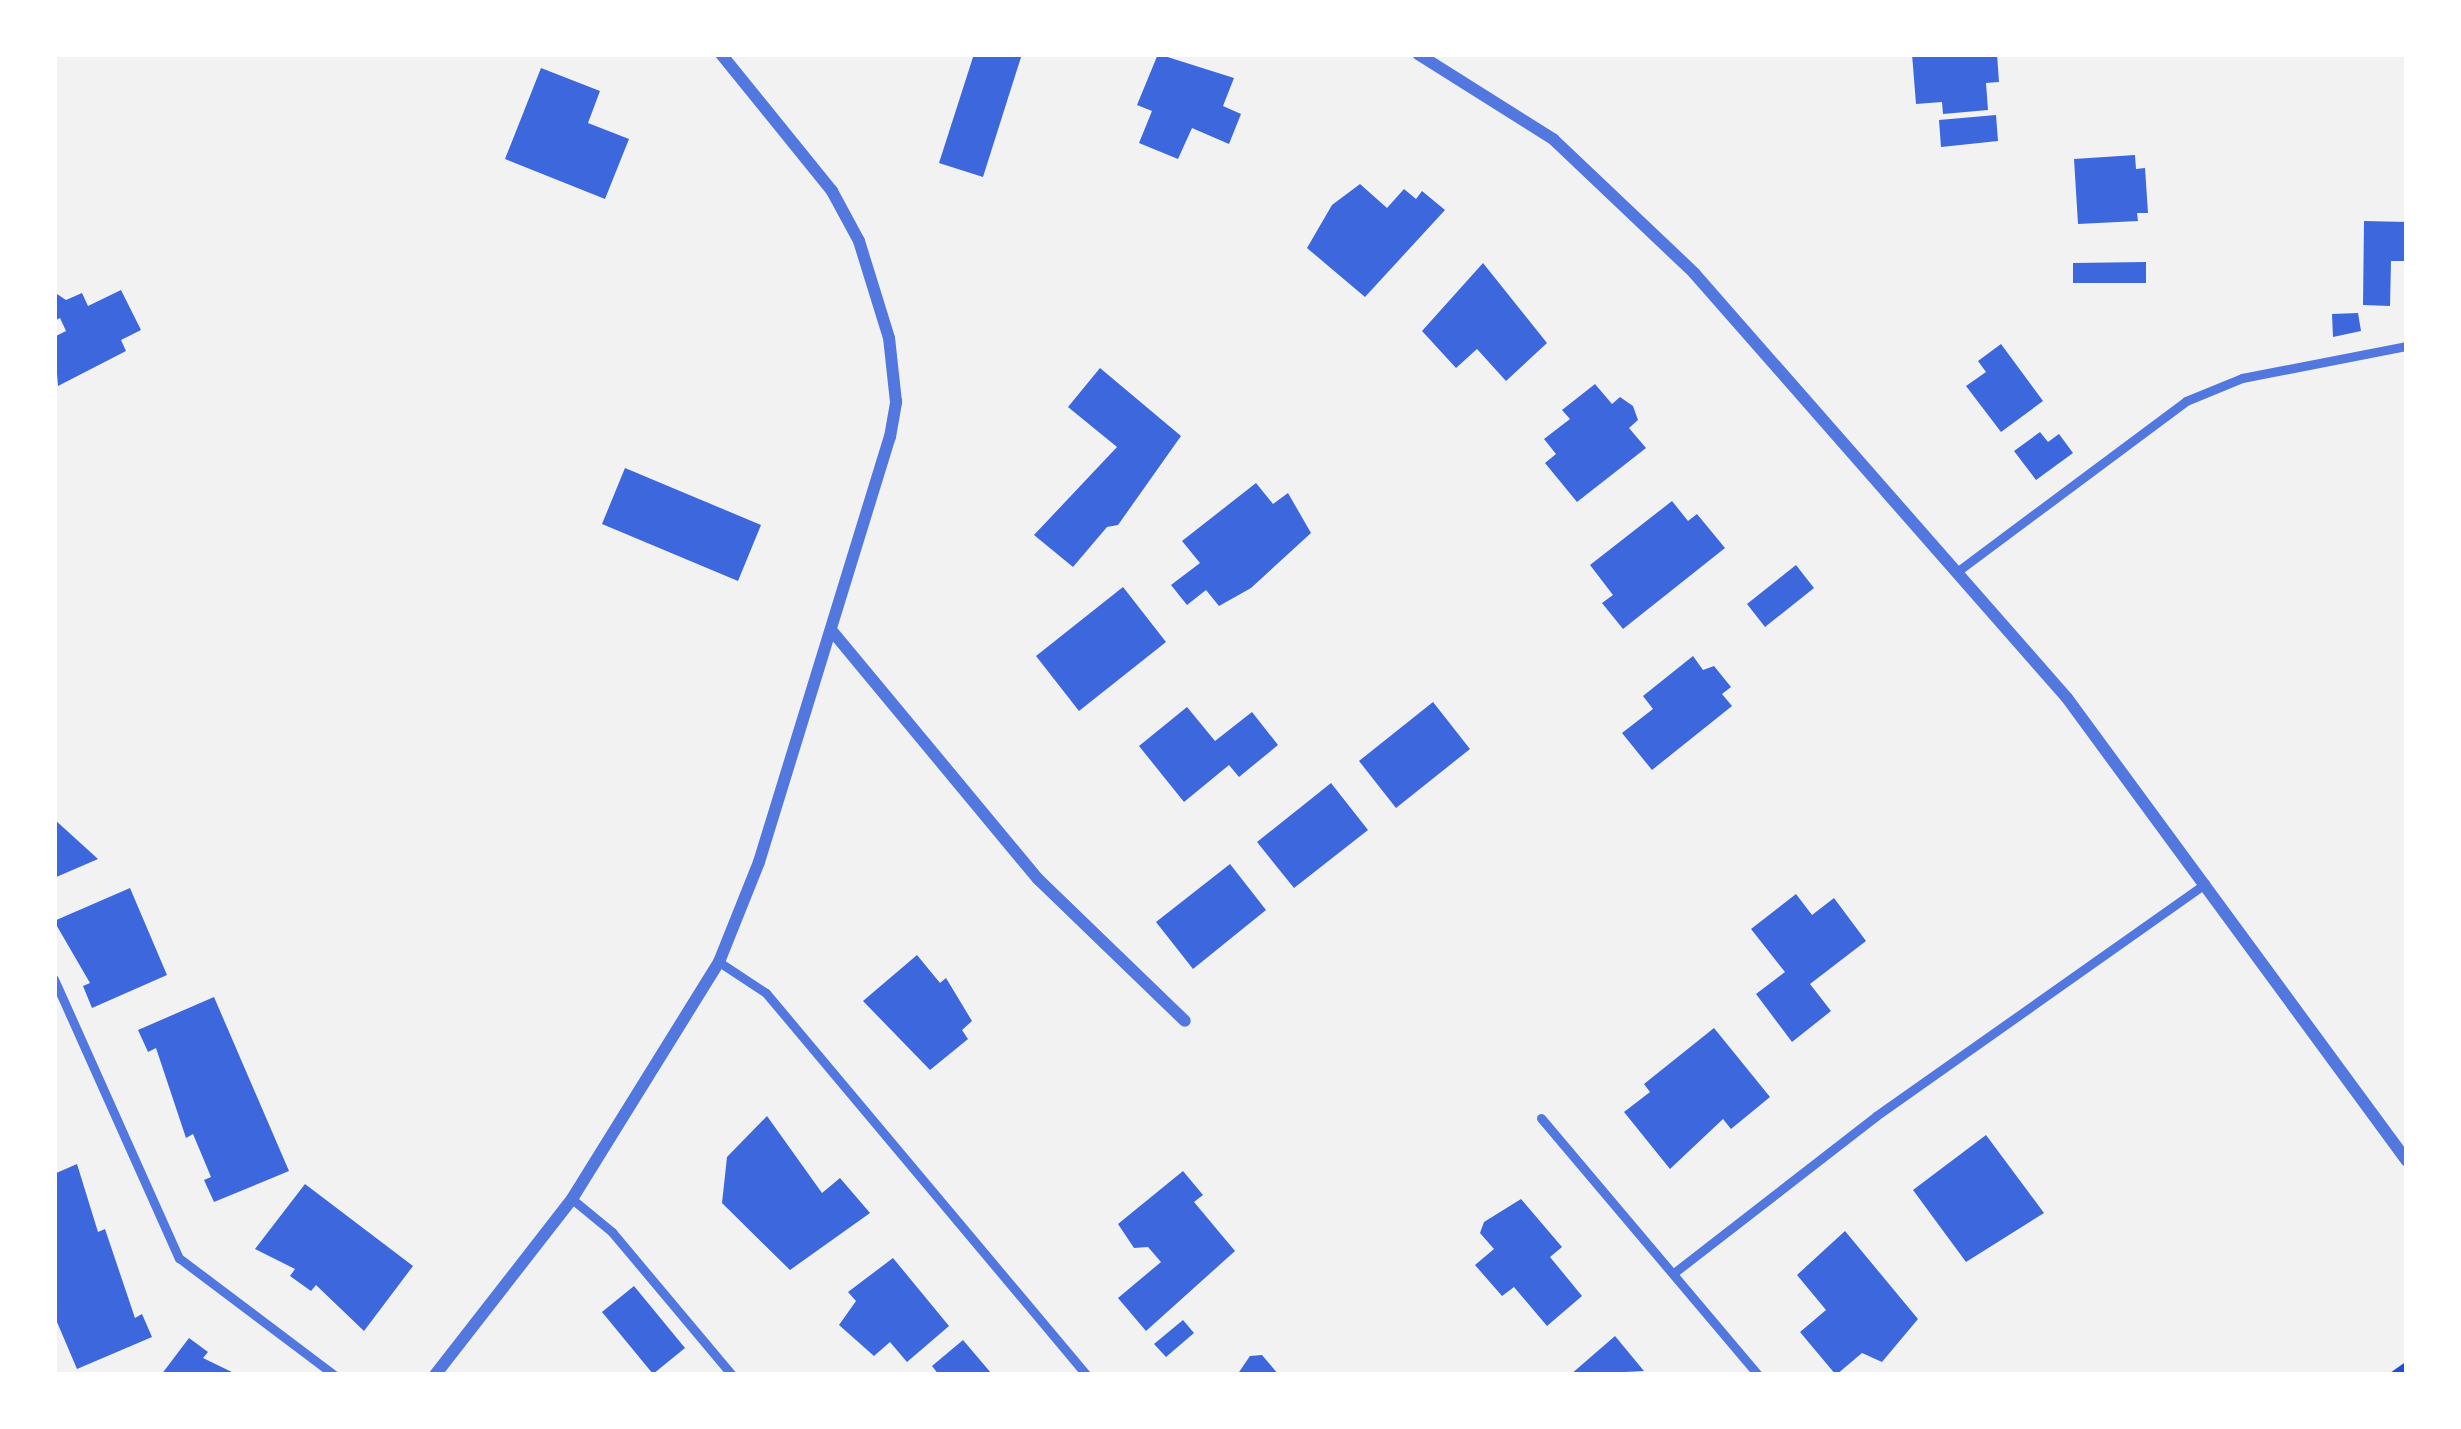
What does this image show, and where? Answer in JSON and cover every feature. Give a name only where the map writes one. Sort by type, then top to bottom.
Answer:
[{"type":"street","points":[[434,1375],[572,1199],[719,962],[832,631],[890,437],[896,402],[889,338],[868,265],[832,191],[722,54]]},
{"type":"street","points":[[1426,56],[1514,110],[1621,198],[1958,571],[2067,698],[2407,1160]]},
{"type":"street","points":[[832,631],[1038,879],[1185,1021]]},
{"type":"lane","points":[[1958,571],[2186,400],[2242,378],[2407,346]]},
{"type":"lane","points":[[1675,1272],[1876,1116],[2205,884]]},
{"type":"lane","points":[[719,962],[766,993],[1086,1375]]},
{"type":"lane","points":[[54,980],[179,1258],[334,1375]]},
{"type":"lane","points":[[1541,1118],[1758,1375]]},
{"type":"lane","points":[[572,1199],[612,1232],[732,1375]]},
{"type":"path","points":[[2394,1375],[2407,1366]]},
{"type":"building","points":[[974,54],[1022,54],[983,177],[939,163]]},
{"type":"building","points":[[1158,54],[1234,78],[1223,106],[1241,114],[1229,144],[1192,128],[1178,159],[1139,143],[1152,111],[1137,105]]},
{"type":"building","points":[[1912,54],[1997,54],[1999,82],[1986,83],[1988,110],[1943,114],[1942,102],[1916,104]]},
{"type":"building","points":[[541,68],[600,91],[588,123],[629,139],[605,199],[505,159]]},
{"type":"building","points":[[1996,115],[1998,141],[1941,147],[1939,120]]},
{"type":"building","points":[[2135,155],[2136,169],[2145,168],[2148,213],[2137,213],[2138,221],[2078,224],[2074,159]]},
{"type":"building","points":[[1360,184],[1387,208],[1404,189],[1416,199],[1422,191],[1445,210],[1365,297],[1307,248],[1332,205]]},
{"type":"building","points":[[2364,221],[2407,222],[2407,261],[2391,261],[2390,306],[2363,305]]},
{"type":"building","points":[[2146,262],[2146,283],[2073,283],[2073,263]]},
{"type":"building","points":[[1483,263],[1547,343],[1506,381],[1477,349],[1456,368],[1422,331]]},
{"type":"building","points":[[121,290],[141,330],[121,340],[126,351],[58,386],[54,337],[66,331],[60,318],[54,321],[54,292],[66,300],[82,293],[88,306]]},
{"type":"building","points":[[2358,313],[2361,331],[2333,337],[2332,314]]},
{"type":"building","points":[[2001,344],[2043,401],[2001,432],[1966,386],[1986,372],[1978,361]]},
{"type":"building","points":[[1100,368],[1181,436],[1118,525],[1107,527],[1073,567],[1034,535],[1117,447],[1068,407]]},
{"type":"building","points":[[1595,384],[1612,404],[1620,397],[1633,406],[1638,420],[1629,428],[1646,448],[1577,502],[1545,463],[1556,454],[1544,439],[1570,419],[1562,410]]},
{"type":"building","points":[[2040,432],[2048,442],[2059,434],[2073,453],[2036,480],[2014,451]]},
{"type":"building","points":[[625,468],[761,525],[738,581],[602,524]]},
{"type":"building","points":[[1256,483],[1273,504],[1288,493],[1311,533],[1251,588],[1219,606],[1206,590],[1187,605],[1171,585],[1200,563],[1182,541]]},
{"type":"building","points":[[1672,501],[1688,521],[1697,514],[1725,548],[1623,629],[1602,603],[1613,595],[1590,565]]},
{"type":"building","points":[[1796,565],[1814,588],[1765,627],[1747,604]]},
{"type":"building","points":[[1123,587],[1166,642],[1079,711],[1036,656]]},
{"type":"building","points":[[1693,656],[1703,670],[1714,666],[1731,687],[1722,694],[1732,706],[1652,770],[1622,733],[1653,709],[1643,696]]},
{"type":"building","points":[[1433,702],[1470,749],[1396,808],[1359,761]]},
{"type":"building","points":[[1187,707],[1215,741],[1252,712],[1278,745],[1239,777],[1229,765],[1184,802],[1139,746]]},
{"type":"building","points":[[1331,783],[1368,830],[1294,888],[1257,842]]},
{"type":"building","points":[[54,819],[98,859],[54,878]]},
{"type":"building","points":[[1230,864],[1266,910],[1193,969],[1156,922]]},
{"type":"building","points":[[130,888],[167,975],[92,1008],[83,986],[90,983],[54,921]]},
{"type":"building","points":[[1796,894],[1812,915],[1834,898],[1866,941],[1810,984],[1831,1011],[1792,1042],[1756,994],[1785,972],[1751,929]]},
{"type":"building","points":[[917,955],[940,983],[946,978],[972,1021],[962,1030],[968,1039],[930,1070],[863,1001]]},
{"type":"building","points":[[214,997],[289,1171],[214,1202],[204,1180],[211,1177],[193,1134],[186,1138],[156,1048],[148,1052],[138,1030]]},
{"type":"building","points":[[1714,1028],[1770,1097],[1731,1129],[1723,1119],[1670,1169],[1624,1112],[1650,1092],[1644,1084]]},
{"type":"building","points":[[767,1116],[822,1193],[840,1178],[870,1213],[790,1270],[722,1203],[727,1157]]},
{"type":"building","points":[[1986,1135],[2044,1213],[1966,1262],[1913,1190]]},
{"type":"building","points":[[77,1164],[98,1232],[105,1229],[135,1318],[142,1314],[152,1337],[77,1369],[54,1315],[54,1174]]},
{"type":"building","points":[[1183,1171],[1203,1195],[1194,1202],[1235,1251],[1146,1331],[1118,1298],[1161,1262],[1148,1247],[1134,1248],[1118,1224]]},
{"type":"building","points":[[305,1184],[413,1266],[364,1331],[316,1285],[311,1291],[290,1276],[295,1269],[255,1249]]},
{"type":"building","points":[[1521,1199],[1562,1247],[1550,1257],[1582,1296],[1547,1326],[1514,1287],[1502,1296],[1475,1265],[1494,1249],[1480,1233],[1484,1222]]},
{"type":"building","points":[[1845,1231],[1918,1319],[1882,1362],[1862,1353],[1836,1375],[1800,1332],[1826,1310],[1797,1275]]},
{"type":"building","points":[[893,1258],[949,1326],[907,1362],[890,1342],[874,1356],[839,1325],[856,1301],[848,1292]]},
{"type":"building","points":[[634,1286],[685,1348],[653,1374],[602,1312]]},
{"type":"building","points":[[1183,1320],[1194,1333],[1166,1357],[1154,1344]]},
{"type":"building","points":[[1615,1336],[1644,1371],[1570,1375]]},
{"type":"building","points":[[189,1338],[208,1352],[203,1358],[238,1375],[161,1375]]},
{"type":"building","points":[[963,1340],[991,1373],[939,1375],[932,1366]]},
{"type":"building","points":[[1262,1355],[1279,1375],[1237,1375],[1250,1356]]}]
